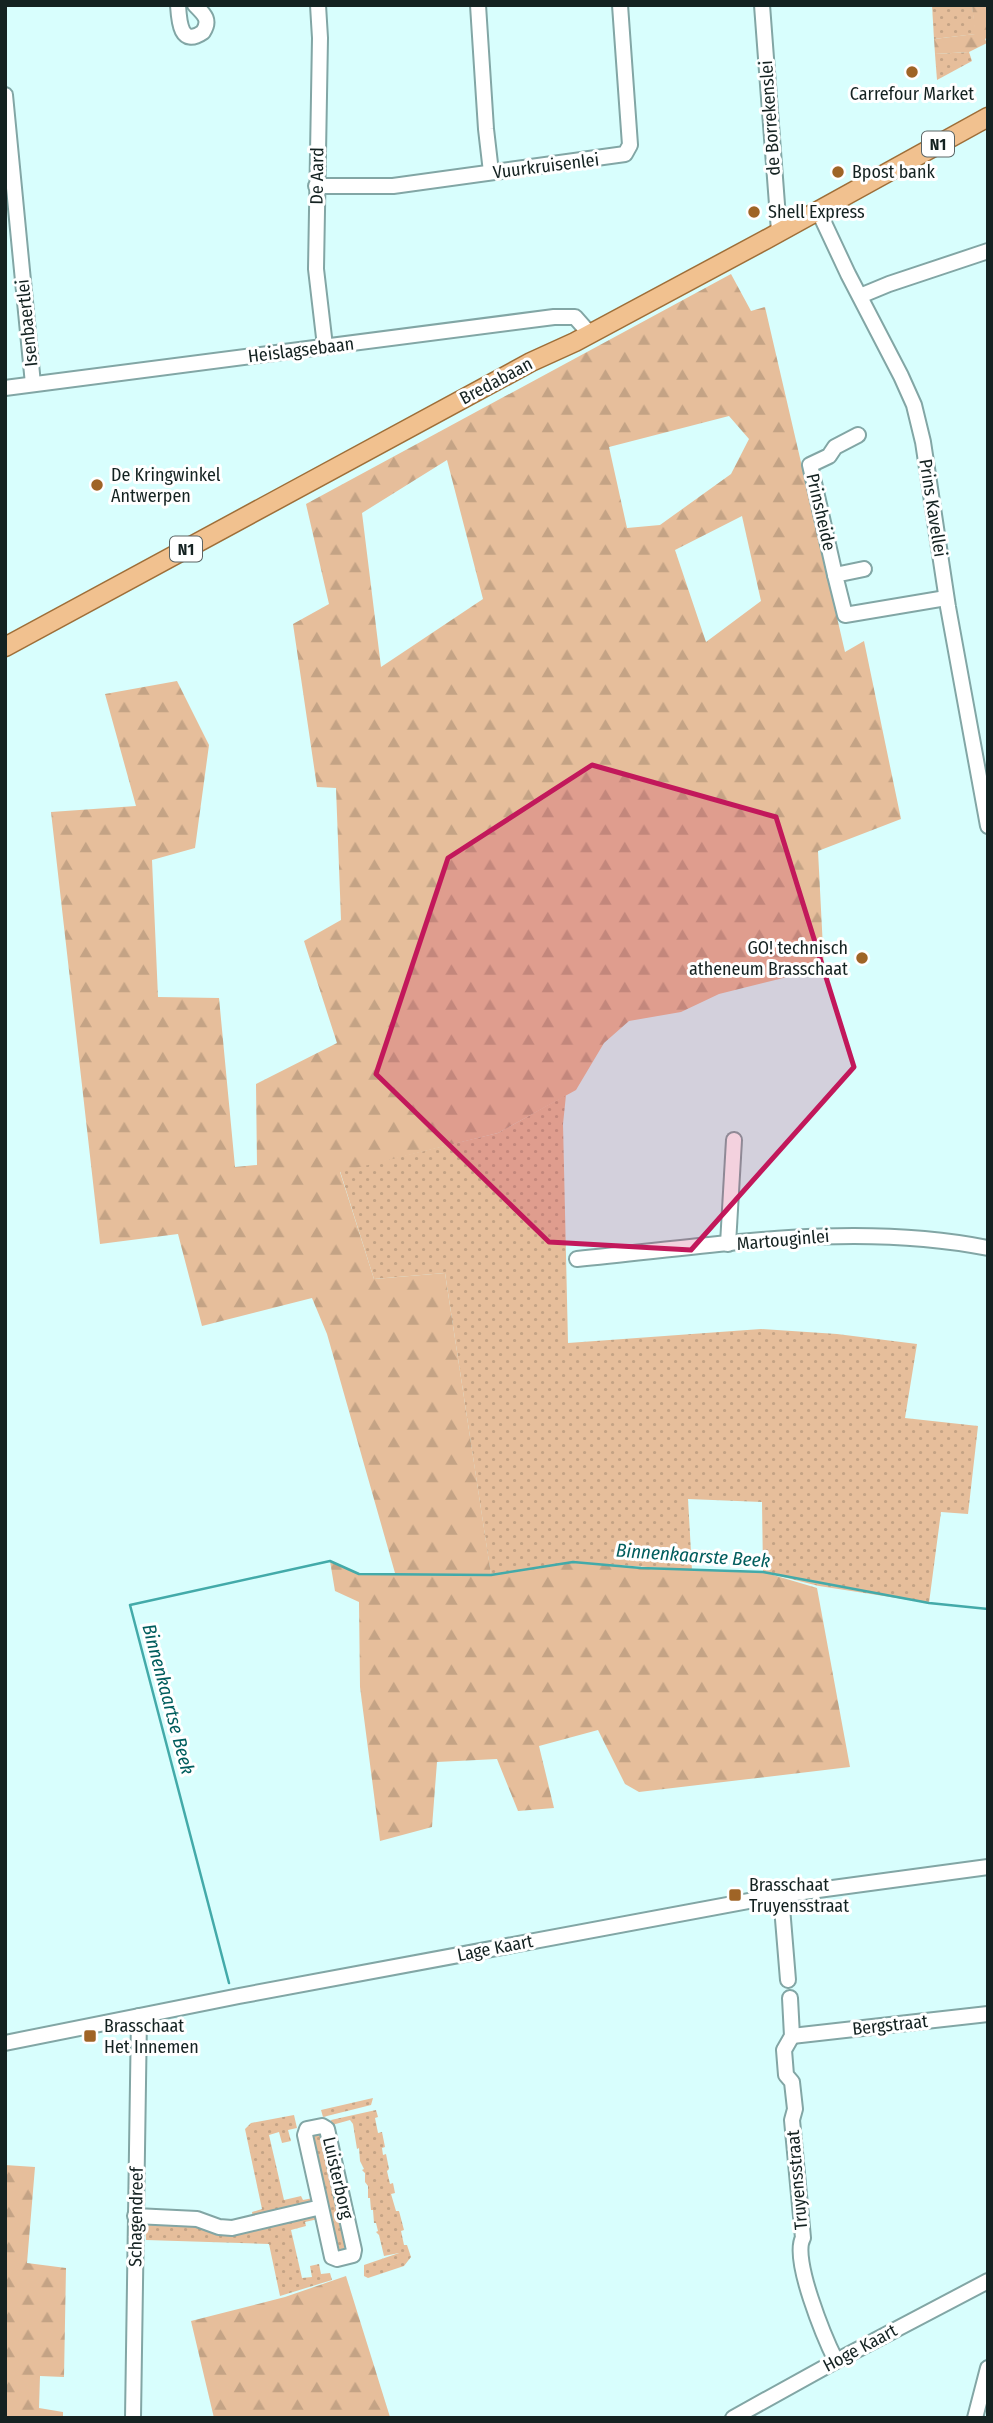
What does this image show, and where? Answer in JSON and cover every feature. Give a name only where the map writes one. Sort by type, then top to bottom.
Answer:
[{"type":"main road","name":"Bredabaan","points":[[5,647],[531,362],[590,334],[988,117]]},
{"type":"street","points":[[178,5],[180,28],[193,37],[200,35],[207,24],[205,15],[195,5]]},
{"type":"street","name":"De Aard","points":[[318,5],[320,38],[316,269],[325,346]]},
{"type":"street","points":[[478,5],[491,172]]},
{"type":"street","name":"Vuurkruisenlei","points":[[316,186],[393,186],[625,154],[629,149],[621,5]]},
{"type":"street","name":"de Borrekenslei","points":[[762,5],[779,232]]},
{"type":"street","name":"Isenbaertlei","points":[[5,94],[33,384]]},
{"type":"street","name":"Prins Kavellei","points":[[818,210],[914,405],[923,442],[946,598],[982,757],[988,827]]},
{"type":"street","points":[[860,296],[988,251]]},
{"type":"street","name":"Heislagsebaan","points":[[5,388],[570,316],[579,320],[590,334]]},
{"type":"street","name":"Prinsheide","points":[[858,435],[835,447],[829,456],[810,465],[845,615],[946,598]]},
{"type":"street","name":"Prinsheide","points":[[835,575],[864,569]]},
{"type":"street","points":[[727,1244],[734,1139]]},
{"type":"street","name":"Martouginlei","points":[[577,1259],[836,1235],[937,1239],[988,1248]]},
{"type":"street","name":"Lage Kaart","points":[[5,2043],[781,1895],[988,1867]]},
{"type":"street","points":[[781,1895],[788,1980]]},
{"type":"street","name":"Truyensstraat","points":[[790,1998],[792,2036],[784,2050],[786,2076],[792,2082],[795,2109],[792,2120],[803,2238],[800,2244],[803,2274],[821,2330],[836,2361]]},
{"type":"street","name":"Bergstraat","points":[[792,2036],[988,2014]]},
{"type":"street","name":"Schagendreef","points":[[134,2418],[139,2016]]},
{"type":"street","name":"Luisterborg","points":[[322,2126],[327,2129],[353,2255],[337,2259],[332,2257],[321,2207],[305,2135],[307,2129],[322,2126]]},
{"type":"street","name":"Luisterborg","points":[[135,2216],[197,2218],[219,2227],[232,2228],[321,2207]]},
{"type":"street","name":"Hoge Kaart","points":[[733,2418],[988,2281]]},
{"type":"street","points":[[975,2418],[988,2368]]},
{"type":"highlighted area","points":[[592,765],[776,817],[854,1067],[691,1250],[549,1242],[376,1074],[448,858]]},
{"type":"green space","points":[[932,5],[972,5],[976,34],[934,39]]},
{"type":"green space","points":[[972,5],[988,5],[988,37],[985,39],[987,43],[969,52],[935,54],[934,39],[975,34]]},
{"type":"green space","points":[[969,52],[972,61],[937,80],[935,54]]},
{"type":"green space","points":[[731,274],[751,311],[765,307],[845,652],[864,641],[901,819],[818,851],[824,968],[719,994],[681,1012],[629,1021],[604,1043],[576,1090],[498,1133],[340,1172],[374,1279],[445,1273],[491,1574],[573,1562],[641,1568],[763,1572],[817,1588],[850,1767],[639,1792],[625,1784],[598,1730],[539,1746],[554,1808],[518,1811],[497,1759],[437,1762],[432,1827],[380,1841],[360,1687],[359,1602],[335,1591],[330,1561],[359,1574],[395,1573],[327,1334],[312,1298],[202,1326],[178,1234],[100,1244],[51,812],[136,806],[105,694],[177,681],[209,745],[195,848],[152,860],[158,997],[219,998],[235,1167],[257,1165],[256,1084],[337,1043],[304,941],[341,920],[336,788],[317,787],[293,624],[329,604],[306,504]],"holes":[[[729,416],[749,439],[731,474],[660,525],[627,528],[609,447]],[[447,460],[483,599],[381,667],[362,513]],[[742,516],[761,601],[706,642],[675,550]]]},
{"type":"green space","points":[[566,1095],[563,1124],[568,1343],[761,1329],[837,1334],[917,1344],[905,1418],[978,1426],[968,1514],[941,1512],[929,1603],[819,1586],[763,1572],[762,1502],[688,1499],[692,1570],[573,1562],[491,1575],[445,1273],[374,1279],[340,1171],[498,1133]]},
{"type":"green space","points":[[373,2098],[371,2105],[323,2117],[321,2110]]},
{"type":"green space","points":[[376,2110],[378,2133],[382,2132],[385,2147],[382,2148],[383,2155],[386,2154],[390,2184],[393,2183],[395,2193],[391,2194],[404,2230],[401,2231],[404,2245],[407,2245],[411,2257],[404,2266],[368,2278],[364,2276],[364,2265],[399,2253],[384,2256],[368,2198],[368,2186],[353,2124],[350,2120],[332,2125],[331,2120]]},
{"type":"green space","points":[[294,2115],[297,2128],[288,2130],[291,2141],[282,2143],[279,2132],[269,2135],[284,2200],[301,2196],[303,2200],[313,2198],[314,2203],[253,2219],[252,2212],[262,2209],[245,2129],[251,2123]]},
{"type":"green space","points":[[321,2129],[351,2251],[338,2256],[308,2132]]},
{"type":"green space","points":[[5,2165],[35,2167],[27,2263],[66,2268],[64,2377],[40,2376],[39,2408],[63,2412],[63,2418],[5,2418]]},
{"type":"green space","points":[[315,2213],[318,2219],[305,2222],[306,2226],[291,2230],[302,2278],[312,2277],[310,2266],[319,2264],[321,2274],[330,2273],[332,2280],[280,2296],[269,2244],[146,2240],[145,2221],[194,2222],[213,2228]]},
{"type":"green space","points":[[346,2276],[390,2417],[214,2418],[191,2321],[285,2297]]},
{"type":"waterway","name":"Binnenkaartse Beek","points":[[229,1983],[130,1605],[330,1561],[359,1574],[491,1575],[573,1562],[641,1568],[763,1572],[929,1603],[988,1609]]},
{"type":"place","name":"Carrefour Market","points":[[912,72]]},
{"type":"place","name":"Bpost bank","points":[[838,172]]},
{"type":"place","name":"Shell Express","points":[[754,212]]},
{"type":"place","name":"De Kringwinkel Antwerpen","points":[[97,485]]},
{"type":"place","name":"GO! technisch atheneum Brasschaat","points":[[862,958]]},
{"type":"place","name":"Brasschaat Truyensstraat","points":[[735,1895]]},
{"type":"place","name":"Brasschaat Het Innemen","points":[[90,2036]]},
{"type":"water label","name":"Binnenkaarste Beek","points":[[693,1555]]}]
